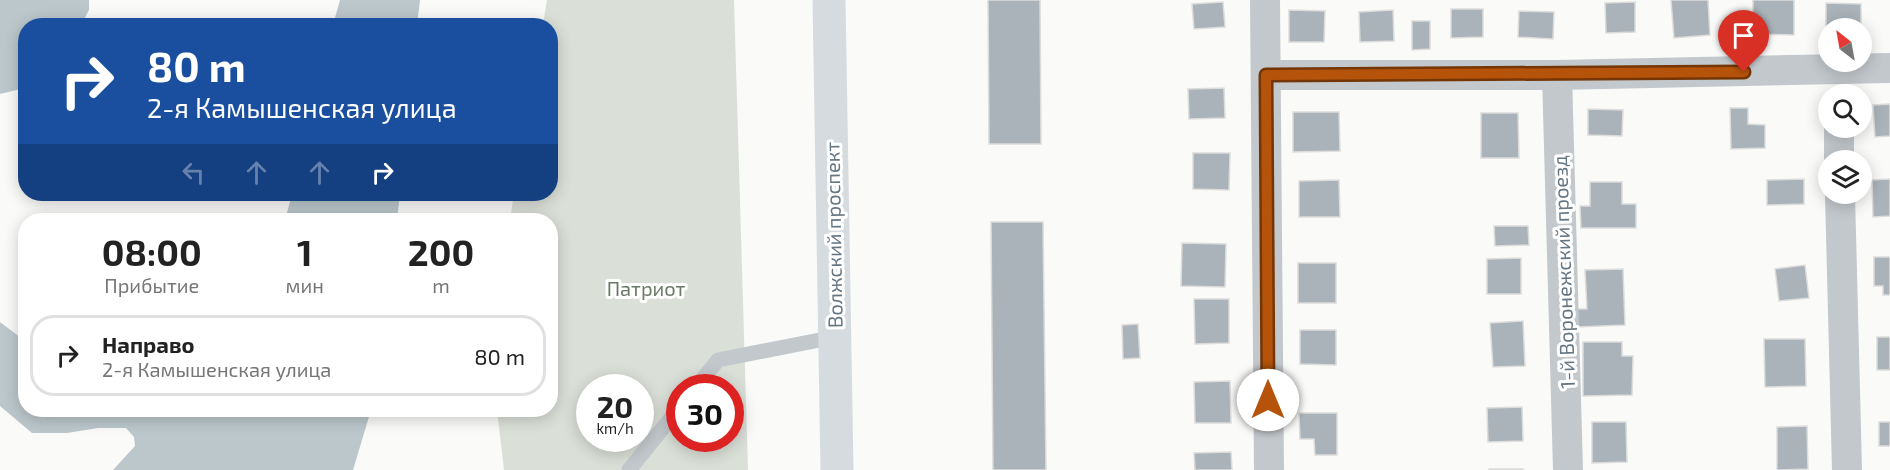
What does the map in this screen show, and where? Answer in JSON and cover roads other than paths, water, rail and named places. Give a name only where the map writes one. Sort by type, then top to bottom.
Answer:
[{"type":"main road","name":"Волжский проспект","points":[[829,0],[837,470]]},
{"type":"street","points":[[1265,0],[1269,470]]},
{"type":"street","points":[[1266,75],[1557,75],[1837,82],[1890,68]]},
{"type":"street","name":"1-й Воронежский проезд","points":[[1557,75],[1569,470]]},
{"type":"street","points":[[1840,204],[1847,470]]},
{"type":"lane","points":[[706,374],[717,360],[835,337]]},
{"type":"lane","points":[[629,470],[666,424]]},
{"type":"park label","name":"Патриот","points":[[646,288]]}]
